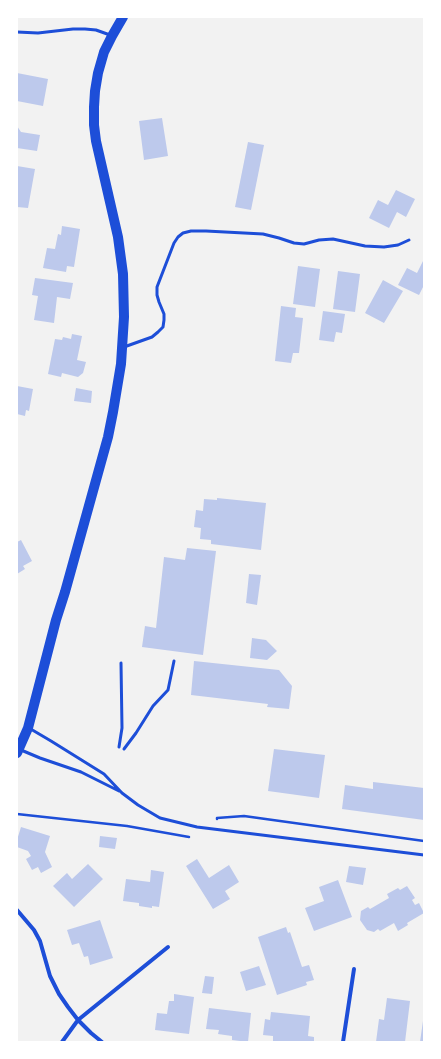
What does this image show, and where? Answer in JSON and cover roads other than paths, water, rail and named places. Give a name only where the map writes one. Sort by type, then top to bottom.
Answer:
[{"type":"main road","points":[[18,751],[28,728],[56,620],[108,436],[118,384],[123,347],[124,311],[122,267],[118,237],[100,161],[94,125],[94,99],[98,73],[104,52],[123,17]]},
{"type":"street","points":[[17,910],[34,930],[40,941],[50,976],[59,994],[78,1020],[90,1033],[102,1042]]},
{"type":"street","points":[[62,1042],[78,1020],[168,947]]},
{"type":"street","points":[[343,1042],[354,969]]},
{"type":"lane","points":[[17,32],[38,33],[86,29],[96,30],[112,36]]},
{"type":"lane","points":[[123,347],[152,337],[163,327],[164,314],[157,295],[157,287],[174,243],[183,233],[206,232],[263,234],[294,243],[304,244],[319,240],[333,239],[365,246],[384,247],[398,245],[409,240]]},
{"type":"lane","points":[[124,749],[153,706],[168,690],[174,661]]},
{"type":"lane","points":[[118,747],[122,728],[122,663]]},
{"type":"lane","points":[[28,728],[104,774],[122,793],[138,805],[160,818],[197,827],[424,855]]},
{"type":"lane","points":[[18,751],[81,772],[122,793]]}]
